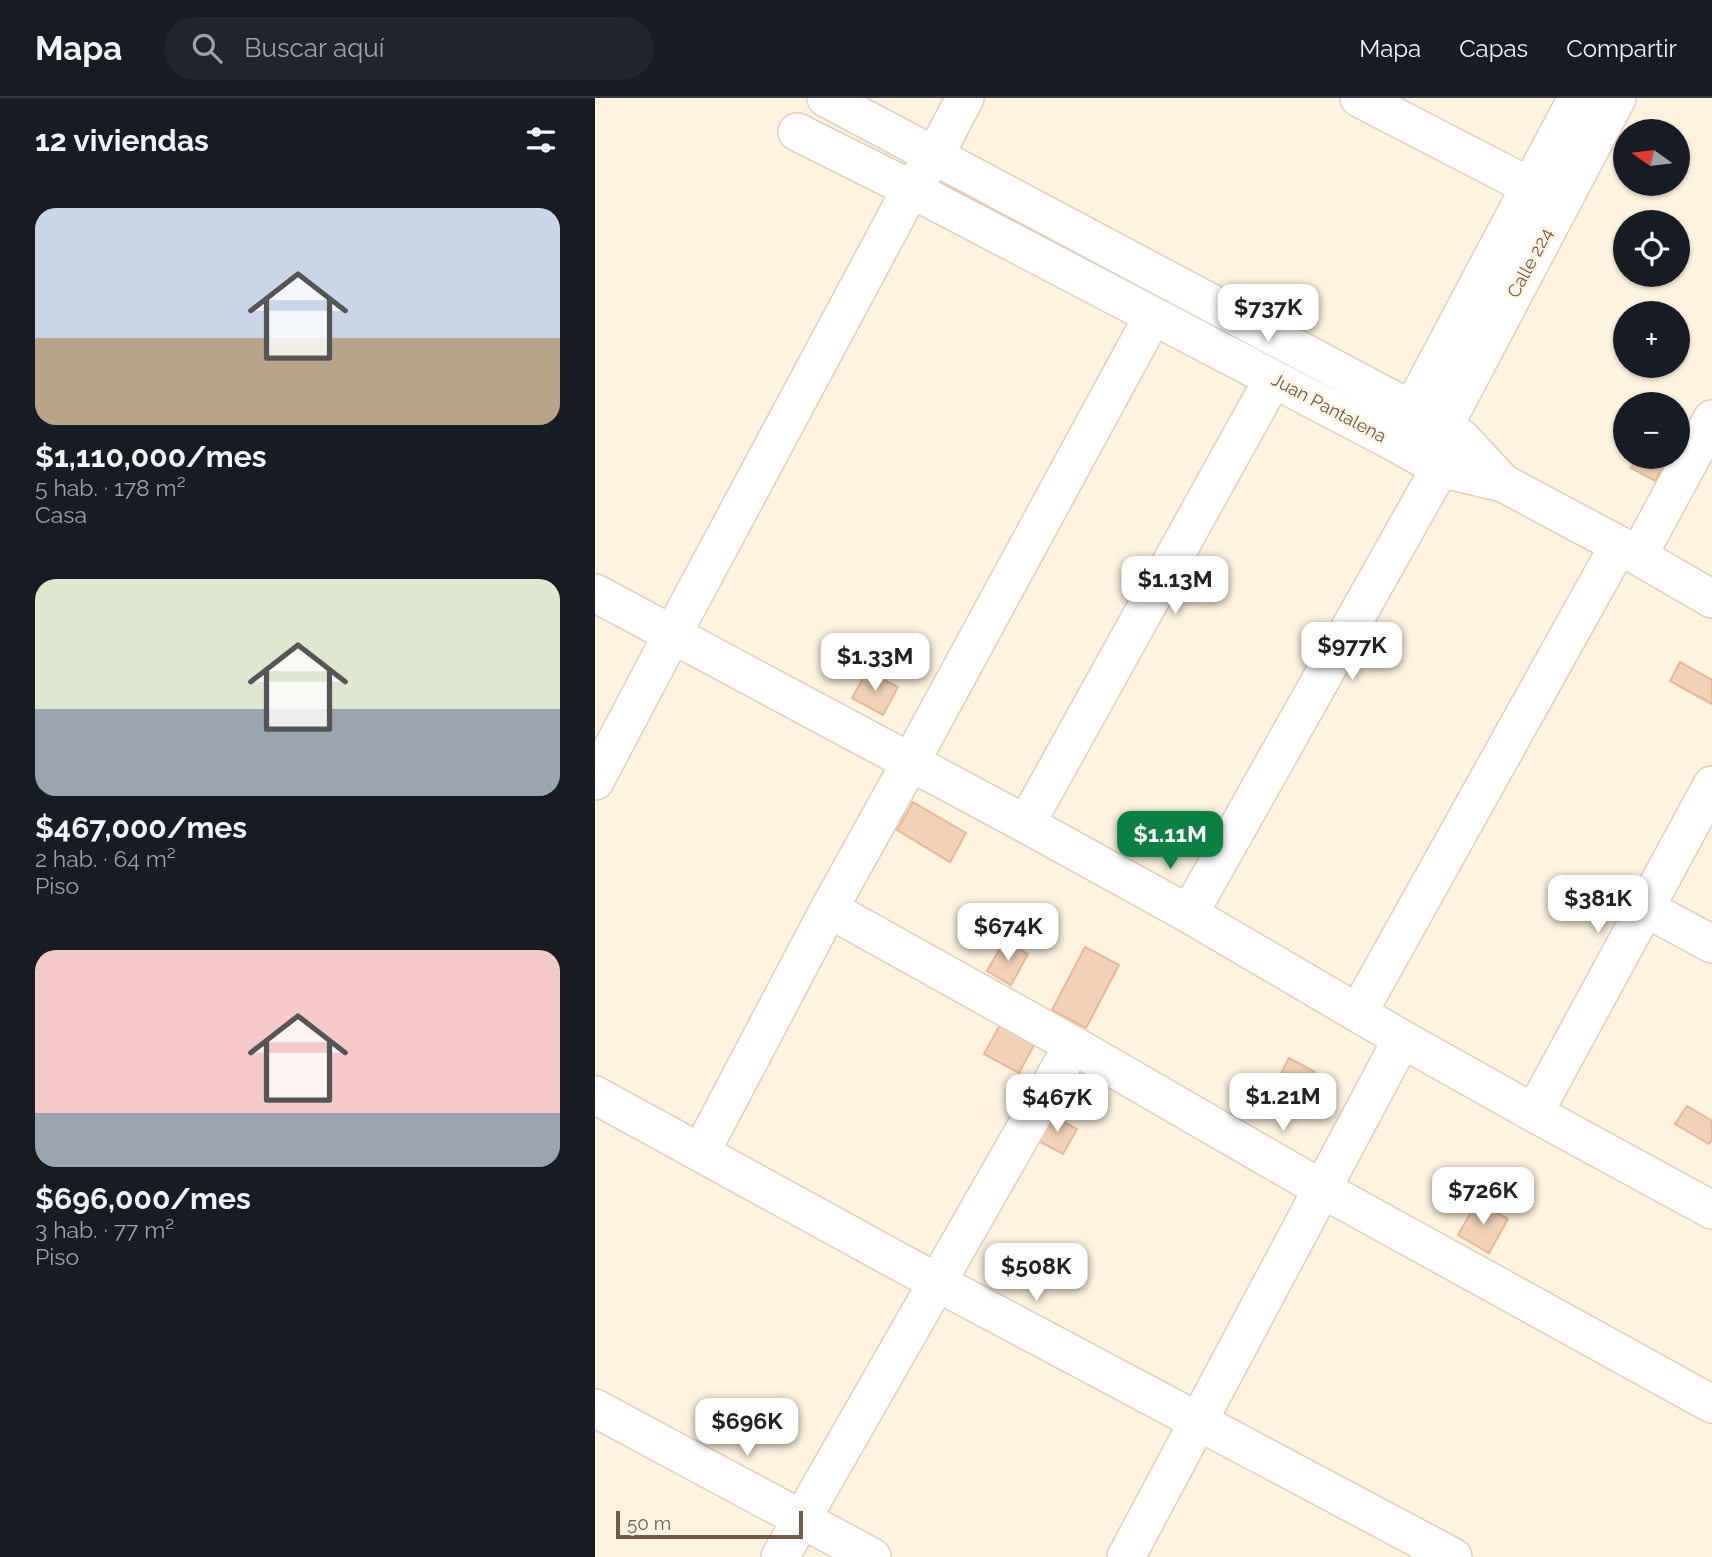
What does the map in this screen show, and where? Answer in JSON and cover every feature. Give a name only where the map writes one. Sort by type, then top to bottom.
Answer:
[{"type":"street","points":[[826,98],[1428,419],[1461,438],[1503,483]]},
{"type":"street","points":[[595,781],[911,189],[934,157],[965,98]]},
{"type":"street","points":[[1359,98],[1529,186]]},
{"type":"street","points":[[1394,442],[1428,419],[1529,186],[1577,98]]},
{"type":"street","name":"Calle 224","points":[[1428,419],[1617,98]]},
{"type":"street","name":"Juan Pantalena","points":[[797,132],[911,189],[1440,468],[1503,483],[1712,599]]},
{"type":"street","points":[[701,1152],[829,909],[1153,316]]},
{"type":"street","points":[[1026,824],[1273,379]]},
{"type":"street","points":[[1189,914],[1440,468],[1428,419]]},
{"type":"street","points":[[1358,1013],[1629,551],[1712,419]]},
{"type":"street","points":[[595,593],[1189,914],[1534,1113],[1708,1198]]},
{"type":"street","points":[[1534,1113],[1712,785]]},
{"type":"street","points":[[1645,908],[1712,944]]},
{"type":"street","points":[[829,909],[1073,1045],[1322,1189],[1712,1404]]},
{"type":"street","points":[[1126,1557],[1402,1039]]},
{"type":"street","points":[[781,1557],[1073,1045]]},
{"type":"street","points":[[595,1095],[938,1283],[1453,1557]]},
{"type":"street","points":[[595,1408],[872,1557]]},
{"type":"building","points":[[1633,469],[1662,469],[1655,481]]},
{"type":"building","points":[[1680,662],[1712,680],[1712,704],[1670,681]]},
{"type":"building","points":[[867,671],[898,687],[883,715],[852,698]]},
{"type":"building","points":[[913,802],[966,833],[950,862],[897,830]]},
{"type":"building","points":[[1004,941],[1028,954],[1011,985],[987,971]]},
{"type":"building","points":[[1085,947],[1119,965],[1086,1028],[1052,1010]]},
{"type":"building","points":[[1000,1025],[1034,1045],[1019,1073],[984,1054]]},
{"type":"building","points":[[1289,1058],[1315,1072],[1296,1105],[1271,1092]]},
{"type":"building","points":[[1687,1106],[1712,1121],[1712,1139],[1709,1144],[1675,1124]]},
{"type":"building","points":[[1050,1115],[1077,1129],[1063,1154],[1037,1140]]},
{"type":"building","points":[[1477,1202],[1508,1219],[1489,1253],[1458,1235]]}]
